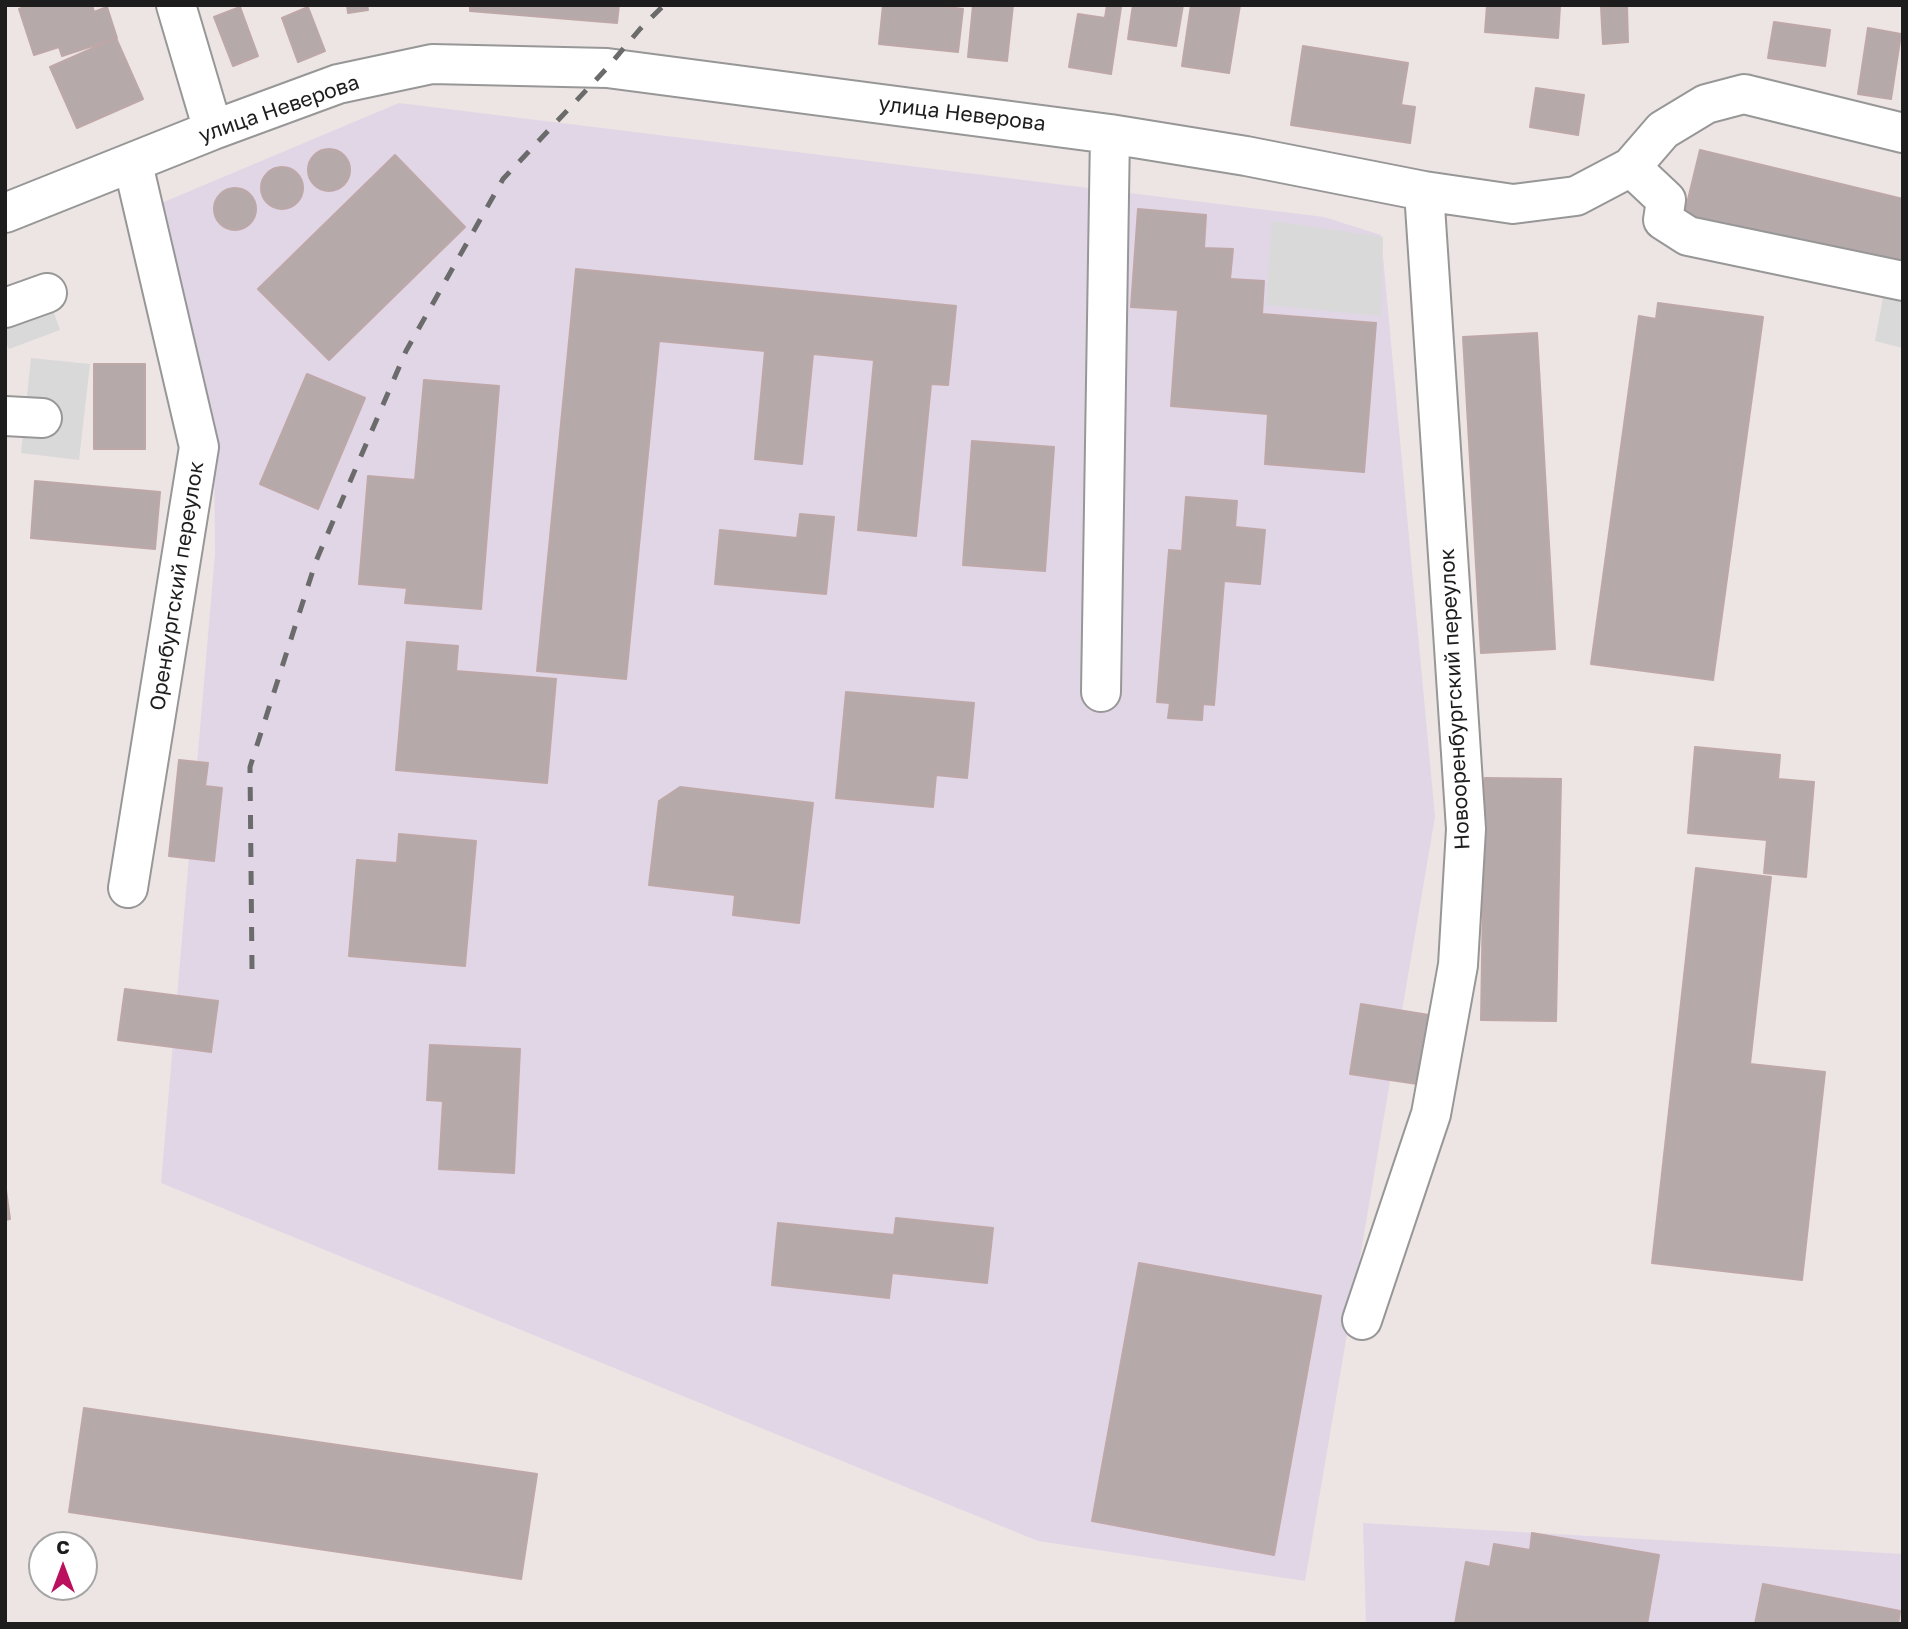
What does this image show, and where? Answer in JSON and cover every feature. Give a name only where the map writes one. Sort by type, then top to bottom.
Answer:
[{"type":"street","points":[[176,5],[214,130]]},
{"type":"street","name":"улица Неверова","points":[[5,213],[214,130],[338,85],[432,64],[607,68],[1110,134],[1246,156],[1424,191],[1513,204],[1576,196],[1631,167],[1663,130],[1706,104],[1744,94],[1903,133]]},
{"type":"street","points":[[1101,692],[1110,134]]},
{"type":"street","name":"Оренбургский переулок","points":[[128,888],[199,447],[132,164]]},
{"type":"street","points":[[1631,167],[1666,200],[1664,220],[1688,236],[1903,281]]},
{"type":"street","name":"Новооренбургский переулок","points":[[1362,1320],[1431,1114],[1458,965],[1466,829],[1424,191]]},
{"type":"street","points":[[5,308],[47,293]]},
{"type":"shaded area","points":[[399,103],[1324,217],[1381,235],[1435,817],[1305,1581],[1038,1541],[161,1183],[215,554],[214,449],[152,207]]},
{"type":"shaded area","points":[[1272,221],[1383,237],[1381,316],[1266,305]]},
{"type":"shaded area","points":[[1886,281],[1903,286],[1903,348],[1875,341]]},
{"type":"shaded area","points":[[47,293],[60,330],[9,349],[5,340],[5,308]]},
{"type":"shaded area","points":[[31,358],[90,364],[79,460],[21,453]]},
{"type":"shaded area","points":[[1363,1523],[1903,1554],[1903,1624],[1366,1624]]},
{"type":"building","points":[[29,5],[92,5],[94,12],[107,7],[117,38],[62,56],[59,47],[34,55],[19,9]]},
{"type":"building","points":[[347,5],[367,5],[368,10],[348,13]]},
{"type":"building","points":[[470,5],[619,5],[617,23],[470,11]]},
{"type":"building","points":[[883,5],[933,5],[963,9],[958,52],[879,44]]},
{"type":"building","points":[[973,5],[1013,5],[1007,61],[968,57]]},
{"type":"building","points":[[1107,5],[1121,7],[1111,74],[1069,67],[1078,14],[1105,18]]},
{"type":"building","points":[[1133,5],[1183,5],[1176,46],[1128,39]]},
{"type":"building","points":[[1191,5],[1240,5],[1229,73],[1182,66]]},
{"type":"building","points":[[1487,5],[1560,6],[1558,38],[1485,32]]},
{"type":"building","points":[[1627,5],[1628,42],[1603,44],[1601,7]]},
{"type":"building","points":[[240,7],[258,56],[233,66],[214,17]]},
{"type":"building","points":[[308,7],[325,51],[298,62],[282,18]]},
{"type":"building","points":[[1774,22],[1830,30],[1825,66],[1768,58]]},
{"type":"building","points":[[1868,28],[1901,34],[1891,99],[1858,94]]},
{"type":"building","points":[[116,38],[143,99],[77,128],[50,67]]},
{"type":"building","points":[[1303,46],[1408,63],[1401,105],[1415,107],[1410,143],[1291,125]]},
{"type":"building","points":[[1536,88],[1584,95],[1578,135],[1530,127]]},
{"type":"building","points":[[329,149],[344,155],[350,170],[344,185],[329,191],[314,185],[308,170],[314,155]]},
{"type":"building","points":[[1700,150],[1903,199],[1903,277],[1682,224]]},
{"type":"building","points":[[395,155],[465,227],[329,360],[258,289]]},
{"type":"building","points":[[282,167],[297,173],[303,188],[297,203],[282,209],[267,203],[261,188],[267,173]]},
{"type":"building","points":[[235,188],[250,194],[256,209],[250,224],[235,230],[220,224],[214,209],[220,194]]},
{"type":"building","points":[[1138,209],[1206,215],[1204,248],[1233,249],[1230,279],[1264,281],[1262,314],[1376,323],[1364,472],[1265,464],[1268,414],[1171,406],[1178,310],[1131,307]]},
{"type":"building","points":[[576,269],[956,306],[948,385],[931,384],[916,536],[858,530],[874,360],[813,354],[802,464],[755,459],[765,351],[659,341],[626,679],[537,671]]},
{"type":"building","points":[[1658,303],[1763,317],[1713,680],[1591,664],[1639,316],[1656,319]]},
{"type":"building","points":[[1537,333],[1555,649],[1481,653],[1463,337]]},
{"type":"building","points":[[94,364],[145,364],[145,449],[94,449]]},
{"type":"building","points":[[307,374],[365,398],[318,509],[260,484]]},
{"type":"building","points":[[424,380],[499,386],[481,609],[405,603],[407,588],[359,584],[368,476],[415,480]]},
{"type":"building","points":[[972,441],[1054,447],[1045,571],[963,565]]},
{"type":"building","points":[[35,481],[160,492],[155,549],[31,538]]},
{"type":"building","points":[[1186,497],[1237,501],[1235,527],[1265,530],[1260,584],[1224,581],[1214,705],[1203,704],[1202,720],[1168,718],[1170,703],[1157,702],[1169,550],[1182,551]]},
{"type":"building","points":[[800,514],[834,517],[826,594],[715,584],[720,530],[797,538]]},
{"type":"building","points":[[407,642],[458,646],[456,671],[556,679],[547,783],[396,770]]},
{"type":"building","points":[[846,692],[974,703],[967,778],[936,775],[933,807],[836,798]]},
{"type":"building","points":[[1695,747],[1780,755],[1778,779],[1814,782],[1806,877],[1764,873],[1767,840],[1688,833]]},
{"type":"building","points":[[179,760],[208,763],[205,786],[222,788],[214,861],[169,856]]},
{"type":"building","points":[[1485,778],[1561,779],[1556,1021],[1481,1020]]},
{"type":"building","points":[[680,787],[813,803],[799,923],[733,915],[735,895],[649,885],[659,801]]},
{"type":"building","points":[[399,834],[476,841],[465,966],[349,956],[357,860],[397,863]]},
{"type":"building","points":[[1696,868],[1771,877],[1750,1064],[1825,1072],[1802,1280],[1652,1263]]},
{"type":"building","points":[[125,989],[218,1001],[211,1052],[118,1040]]},
{"type":"building","points":[[1361,1004],[1435,1016],[1424,1085],[1350,1074]]},
{"type":"building","points":[[430,1045],[520,1049],[514,1173],[439,1169],[443,1101],[427,1100]]},
{"type":"building","points":[[5,1183],[10,1219],[5,1220]]},
{"type":"building","points":[[896,1218],[993,1228],[987,1283],[892,1273],[889,1298],[772,1285],[778,1223],[894,1235]]},
{"type":"building","points":[[1139,1263],[1321,1296],[1274,1555],[1092,1521]]},
{"type":"building","points":[[84,1408],[537,1474],[521,1579],[69,1512]]},
{"type":"building","points":[[1532,1533],[1659,1555],[1647,1624],[1455,1624],[1466,1562],[1490,1567],[1494,1544],[1530,1550]]},
{"type":"building","points":[[1763,1584],[1900,1611],[1898,1624],[1755,1624]]},
{"type":"railway","points":[[252,969],[250,767],[316,561],[406,351],[503,179],[664,5]]}]
